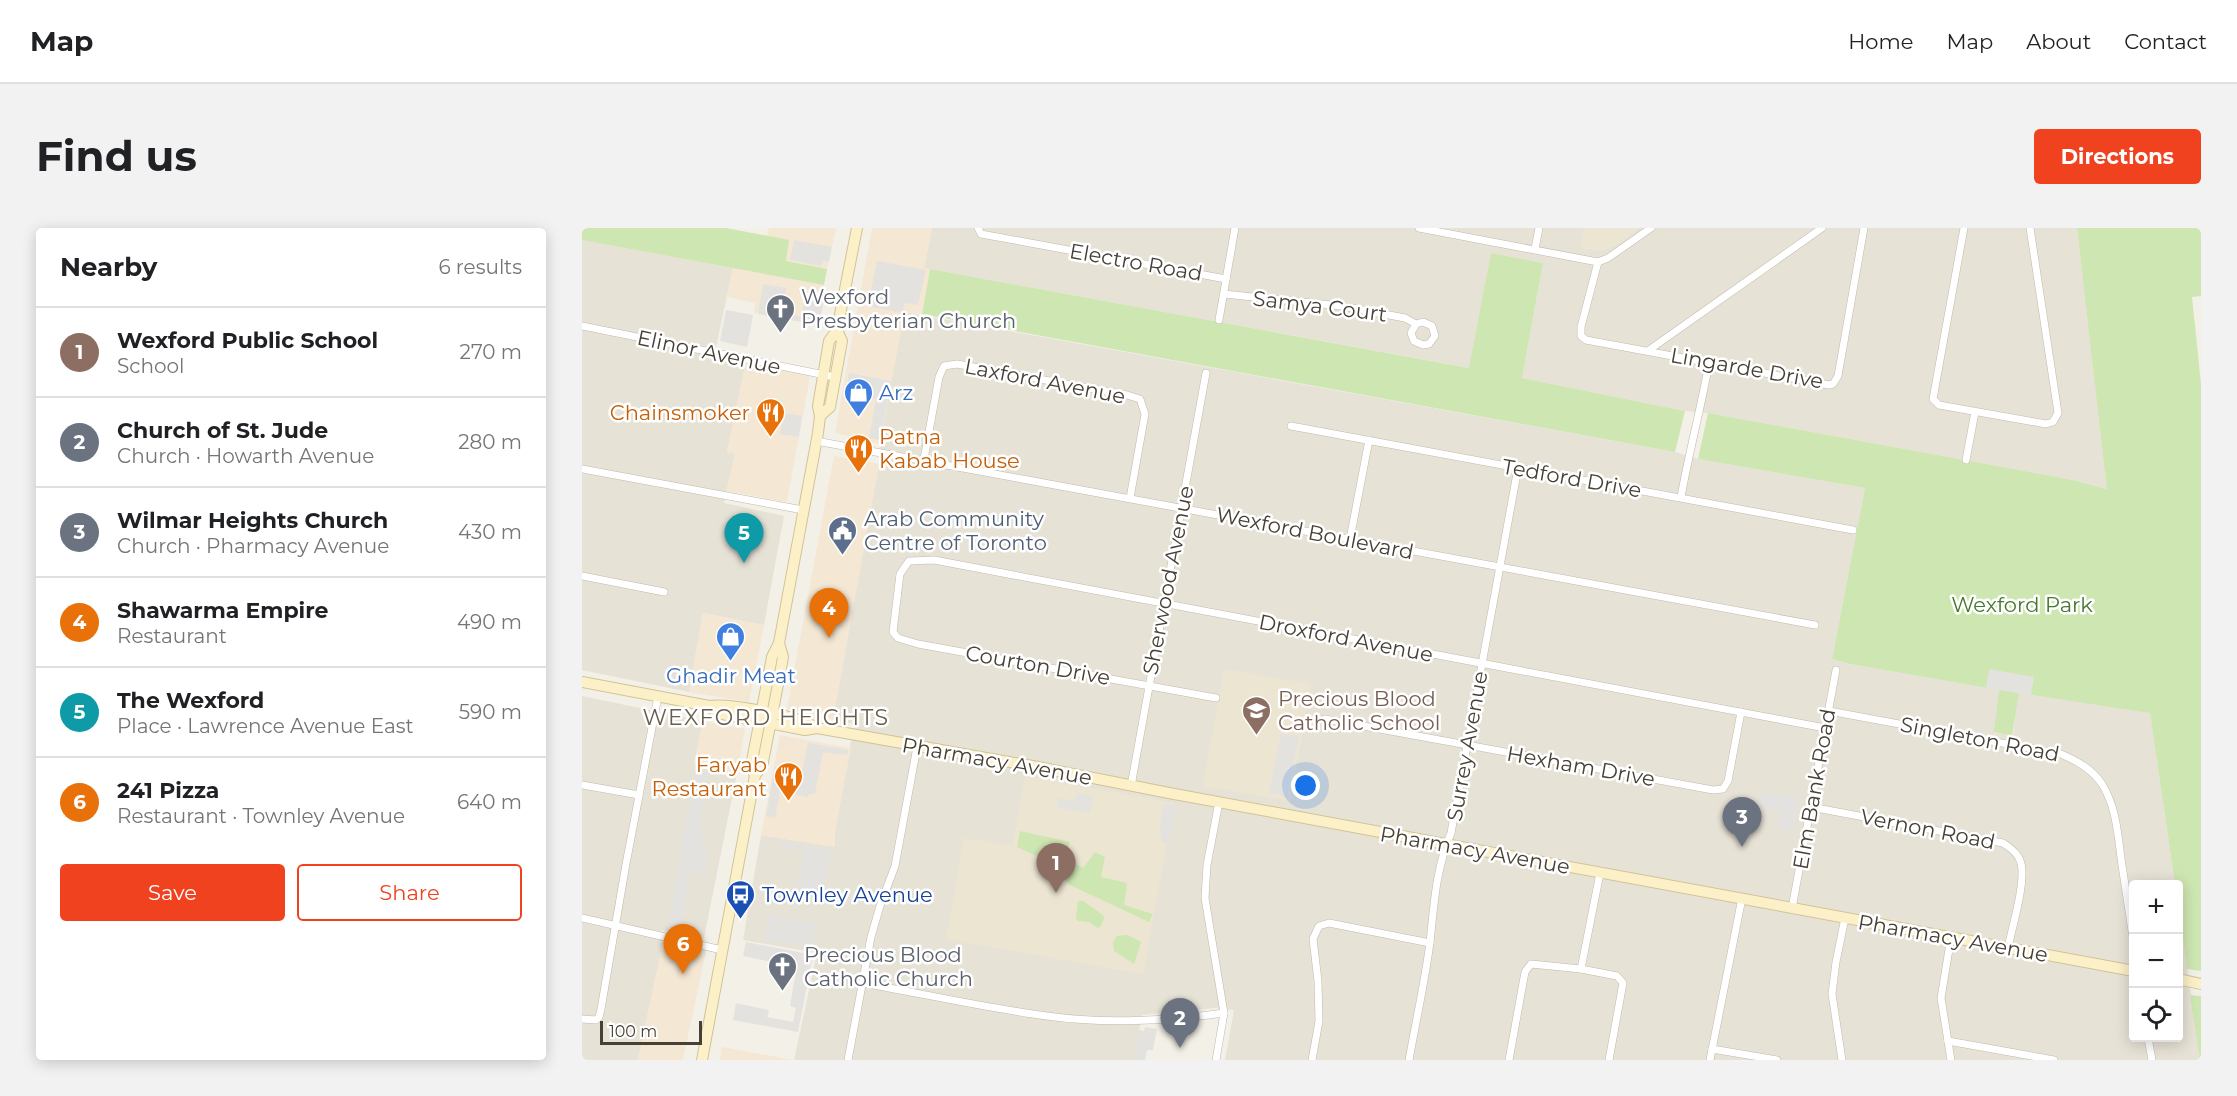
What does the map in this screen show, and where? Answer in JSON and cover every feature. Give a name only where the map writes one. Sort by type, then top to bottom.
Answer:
[{"type":"street","points":[[702,1060],[755,776],[762,768],[772,657],[779,643],[816,441],[820,416],[818,406],[829,341],[837,330],[857,228]]},
{"type":"street","name":"Electro Road","points":[[978,228],[981,234],[1226,279]]},
{"type":"street","points":[[1219,320],[1235,228]]},
{"type":"street","points":[[1419,228],[1598,262],[1608,258],[1651,228]]},
{"type":"street","points":[[1535,249],[1539,228]]},
{"type":"street","points":[[1649,350],[1822,228]]},
{"type":"street","name":"Lingarde Drive","points":[[1598,262],[1581,327],[1581,336],[1596,343],[1649,350],[1821,384],[1833,384],[1838,376],[1864,228]]},
{"type":"street","points":[[1964,228],[1933,399],[1939,405],[2046,424],[2054,422],[2058,413],[2030,228]]},
{"type":"street","name":"Samya Court","points":[[1224,294],[1341,306],[1405,318],[1416,324]]},
{"type":"street","name":"Elinor Avenue","points":[[582,326],[836,377]]},
{"type":"street","points":[[820,416],[830,407],[836,377],[842,341],[837,330]]},
{"type":"street","points":[[1681,497],[1688,457],[1701,411],[1709,363]]},
{"type":"street","name":"Laxford Avenue","points":[[924,459],[939,377],[944,366],[957,364],[1127,395],[1140,399],[1145,414],[1130,498]]},
{"type":"street","name":"Sherwood Avenue","points":[[1131,786],[1206,373]]},
{"type":"street","points":[[1966,460],[1975,412]]},
{"type":"street","name":"Tedford Drive","points":[[1291,426],[1853,530]]},
{"type":"street","points":[[1350,539],[1369,440]]},
{"type":"street","name":"Wexford Boulevard","points":[[816,441],[924,459],[1815,625]]},
{"type":"street","name":"Surrey Avenue","points":[[1409,1060],[1430,943],[1441,858],[1451,833],[1518,468]]},
{"type":"street","points":[[582,469],[803,510]]},
{"type":"street","name":"Droxford Avenue","points":[[896,602],[900,574],[909,561],[934,561],[1826,728]]},
{"type":"street","points":[[582,576],[664,591]]},
{"type":"street","name":"Courton Drive","points":[[896,602],[893,632],[898,638],[918,644],[1216,698]]},
{"type":"street","name":"Elm Bank Road","points":[[1792,908],[1836,670]]},
{"type":"street","name":"Pharmacy Avenue","points":[[582,682],[709,706],[719,705],[805,730],[817,728],[1038,767],[2129,970]]},
{"type":"street","points":[[582,1018],[596,1020],[599,1017],[658,696]]},
{"type":"street","name":"Singleton Road","points":[[1829,711],[2061,754],[2077,761],[2101,782],[2111,801],[2132,934]]},
{"type":"street","name":"Hexham Drive","points":[[1324,719],[1713,790],[1724,789],[1728,781],[1741,712]]},
{"type":"street","points":[[848,1060],[871,937],[895,866],[917,747]]},
{"type":"street","points":[[582,785],[639,795]]},
{"type":"street","points":[[1216,1060],[1224,1013],[1205,898],[1207,865],[1220,802]]},
{"type":"street","name":"Vernon Road","points":[[1811,807],[2003,843],[2013,848],[2021,862],[2022,878],[2008,948]]},
{"type":"street","points":[[1581,969],[1600,873]]},
{"type":"street","points":[[1710,1060],[1742,898]]},
{"type":"street","points":[[582,918],[722,950]]},
{"type":"street","points":[[1842,1060],[1832,994],[1845,918]]},
{"type":"street","points":[[1312,1060],[1319,1021],[1318,981],[1313,939],[1318,926],[1329,922],[1430,943]]},
{"type":"street","points":[[1951,937],[1941,998],[1951,1060]]},
{"type":"street","points":[[1509,1060],[1525,972],[1531,964],[1581,969],[1617,976],[1623,983],[1609,1060]]},
{"type":"street","points":[[2183,980],[2201,984]]},
{"type":"street","points":[[863,983],[1049,1017],[1141,1020],[1224,1013]]},
{"type":"street","points":[[1948,1041],[2054,1060]]},
{"type":"street","points":[[2149,1042],[2152,1060]]},
{"type":"street","points":[[1712,1049],[1777,1060]]},
{"type":"shaded area","points":[[769,228],[836,228],[827,269],[785,261],[767,236]]},
{"type":"shaded area","points":[[872,228],[932,228],[924,268],[930,269],[922,314],[904,312],[880,444],[835,433]]},
{"type":"shaded area","points":[[932,228],[1584,228],[1581,248],[1600,250],[1614,246],[1638,228],[2077,228],[2108,489],[2073,480],[1708,413],[1685,411],[1522,378],[1543,263],[1491,253],[1470,368],[924,268]]},
{"type":"shaded area","points":[[1584,228],[1638,228],[1614,246],[1600,250],[1580,248]]},
{"type":"shaded area","points":[[582,240],[733,268],[714,356],[746,362],[727,452],[735,454],[724,503],[784,516],[764,625],[703,613],[689,692],[582,670]]},
{"type":"shaded area","points":[[794,240],[832,247],[829,262],[823,261],[822,266],[790,260]]},
{"type":"shaded area","points":[[877,261],[926,270],[918,305],[904,303],[903,313],[868,306]]},
{"type":"shaded area","points":[[733,268],[824,285],[819,325],[754,313],[755,303],[727,297]]},
{"type":"shaded area","points":[[763,284],[786,288],[781,313],[801,317],[806,291],[825,295],[819,325],[758,314]]},
{"type":"shaded area","points":[[726,310],[753,315],[747,347],[720,341]]},
{"type":"shaded area","points":[[904,312],[1865,488],[1832,659],[2000,690],[1995,733],[2013,735],[2018,693],[2150,712],[2174,880],[2129,880],[2129,1042],[2183,1042],[2183,938],[2200,1060],[1225,1060],[1234,1010],[1215,1008],[1142,1015],[1134,1060],[794,1060],[817,953],[743,940],[761,835],[835,847],[835,832],[854,724],[833,719],[879,464],[880,443]]},
{"type":"shaded area","points":[[746,362],[810,376],[787,502],[726,491],[735,454],[727,452]]},
{"type":"shaded area","points":[[849,373],[891,381],[880,440],[869,438],[876,399],[846,393]]},
{"type":"shaded area","points":[[784,413],[802,416],[799,437],[780,434]]},
{"type":"shaded area","points":[[834,456],[879,464],[833,719],[787,709]]},
{"type":"shaded area","points":[[703,613],[764,625],[749,702],[689,692]]},
{"type":"shaded area","name":"Precious Blood Catholic School","points":[[1224,669],[1311,684],[1290,801],[1203,786]]},
{"type":"shaded area","points":[[1989,669],[2034,677],[2031,695],[1986,688]]},
{"type":"shaded area","points":[[582,696],[703,721],[694,764],[737,773],[704,938],[661,930],[663,942],[638,1060],[582,1060]]},
{"type":"shaded area","points":[[703,721],[745,729],[737,773],[694,764]]},
{"type":"shaded area","points":[[1281,733],[1299,736],[1287,797],[1269,793]]},
{"type":"shaded area","points":[[780,735],[851,748],[835,832],[835,847],[761,835]]},
{"type":"shaded area","points":[[808,743],[848,750],[847,755],[823,752],[815,794],[809,794],[808,797],[780,792],[775,818],[766,816],[775,767],[802,772]]},
{"type":"shaded area","points":[[697,765],[710,768],[699,830],[704,831],[701,849],[709,851],[705,874],[691,872],[679,933],[667,927]]},
{"type":"shaded area","points":[[1025,776],[1174,803],[1143,974],[946,939],[964,838],[1013,846]]},
{"type":"shaded area","points":[[1076,793],[1093,796],[1090,813],[1057,808],[1059,798],[1075,801]]},
{"type":"shaded area","points":[[1764,793],[1799,798],[1794,831],[1778,829],[1781,812],[1756,808],[1758,797],[1763,798]]},
{"type":"shaded area","points":[[1163,804],[1176,806],[1169,843],[1163,842],[1159,831]]},
{"type":"shaded area","points":[[781,840],[832,851],[822,899],[795,894],[804,852],[780,847]]},
{"type":"shaded area","points":[[768,914],[784,917],[781,931],[784,931],[786,918],[817,924],[812,947],[764,939]]},
{"type":"shaded area","points":[[663,942],[706,951],[683,1060],[638,1060]]},
{"type":"shaded area","points":[[746,942],[813,955],[798,1032],[733,1020],[736,1003],[769,1010],[767,1017],[793,1022],[796,1008],[790,1006],[797,965],[789,963],[789,959],[779,957],[777,963],[743,956]]},
{"type":"shaded area","points":[[1145,1027],[1157,1029],[1153,1050],[1147,1050],[1145,1060],[1133,1060],[1139,1030],[1144,1031]]},
{"type":"shaded area","points":[[722,1047],[793,1060],[720,1060]]},
{"type":"green space","points":[[582,228],[726,228],[789,240],[786,261],[827,269],[824,285],[582,240]]},
{"type":"green space","name":"Wexford Park","points":[[2077,228],[2201,228],[2201,296],[2192,297],[2201,384],[2201,971],[2187,969],[2183,939],[2183,880],[2174,880],[2150,713],[2019,693],[2012,736],[1994,732],[1999,690],[1832,659],[1865,488],[1698,459],[1708,413],[2073,480],[2107,489]]},
{"type":"green space","points":[[1491,253],[1543,263],[1522,378],[1685,411],[1675,452],[922,314],[930,269],[1469,368]]},
{"type":"green space","points":[[1020,831],[1070,842],[1063,857],[1083,868],[1095,852],[1105,857],[1101,877],[1127,883],[1124,905],[1153,914],[1149,922],[1070,885],[1049,862],[1017,847]]},
{"type":"green space","points":[[1078,901],[1083,901],[1103,915],[1101,926],[1098,928],[1089,922],[1078,921],[1076,918]]},
{"type":"green space","points":[[1128,935],[1141,942],[1134,964],[1114,951],[1113,942],[1117,936]]},
{"type":"green space","points":[[2190,995],[2201,996],[2201,1060],[2200,1060]]},
{"type":"place","name":"Wexford Presbyterian Church","points":[[780,334]]},
{"type":"place","name":"Arz","points":[[858,418]]},
{"type":"place","name":"Chainsmoker","points":[[771,438]]},
{"type":"place","name":"Patna Kabab House","points":[[858,474]]},
{"type":"place","name":"Arab Community Centre of Toronto","points":[[843,556]]},
{"type":"place","name":"The Wexford","points":[[744,563]]},
{"type":"place","name":"Shawarma Empire","points":[[829,638]]},
{"type":"place","name":"Ghadir Meat","points":[[731,662]]},
{"type":"place","name":"Precious Blood Catholic School","points":[[1257,736]]},
{"type":"place","name":"Faryab Restaurant","points":[[788,802]]},
{"type":"place","name":"Wilmar Heights Church","points":[[1742,847]]},
{"type":"place","name":"Wexford Public School","points":[[1056,893]]},
{"type":"place","name":"Townley Avenue","points":[[741,920]]},
{"type":"place","name":"241 Pizza","points":[[683,974]]},
{"type":"place","name":"Precious Blood Catholic Church","points":[[783,992]]},
{"type":"place","name":"Church of St. Jude","points":[[1180,1048]]},
{"type":"district","name":"WEXFORD HEIGHTS","points":[[766,717]]}]
